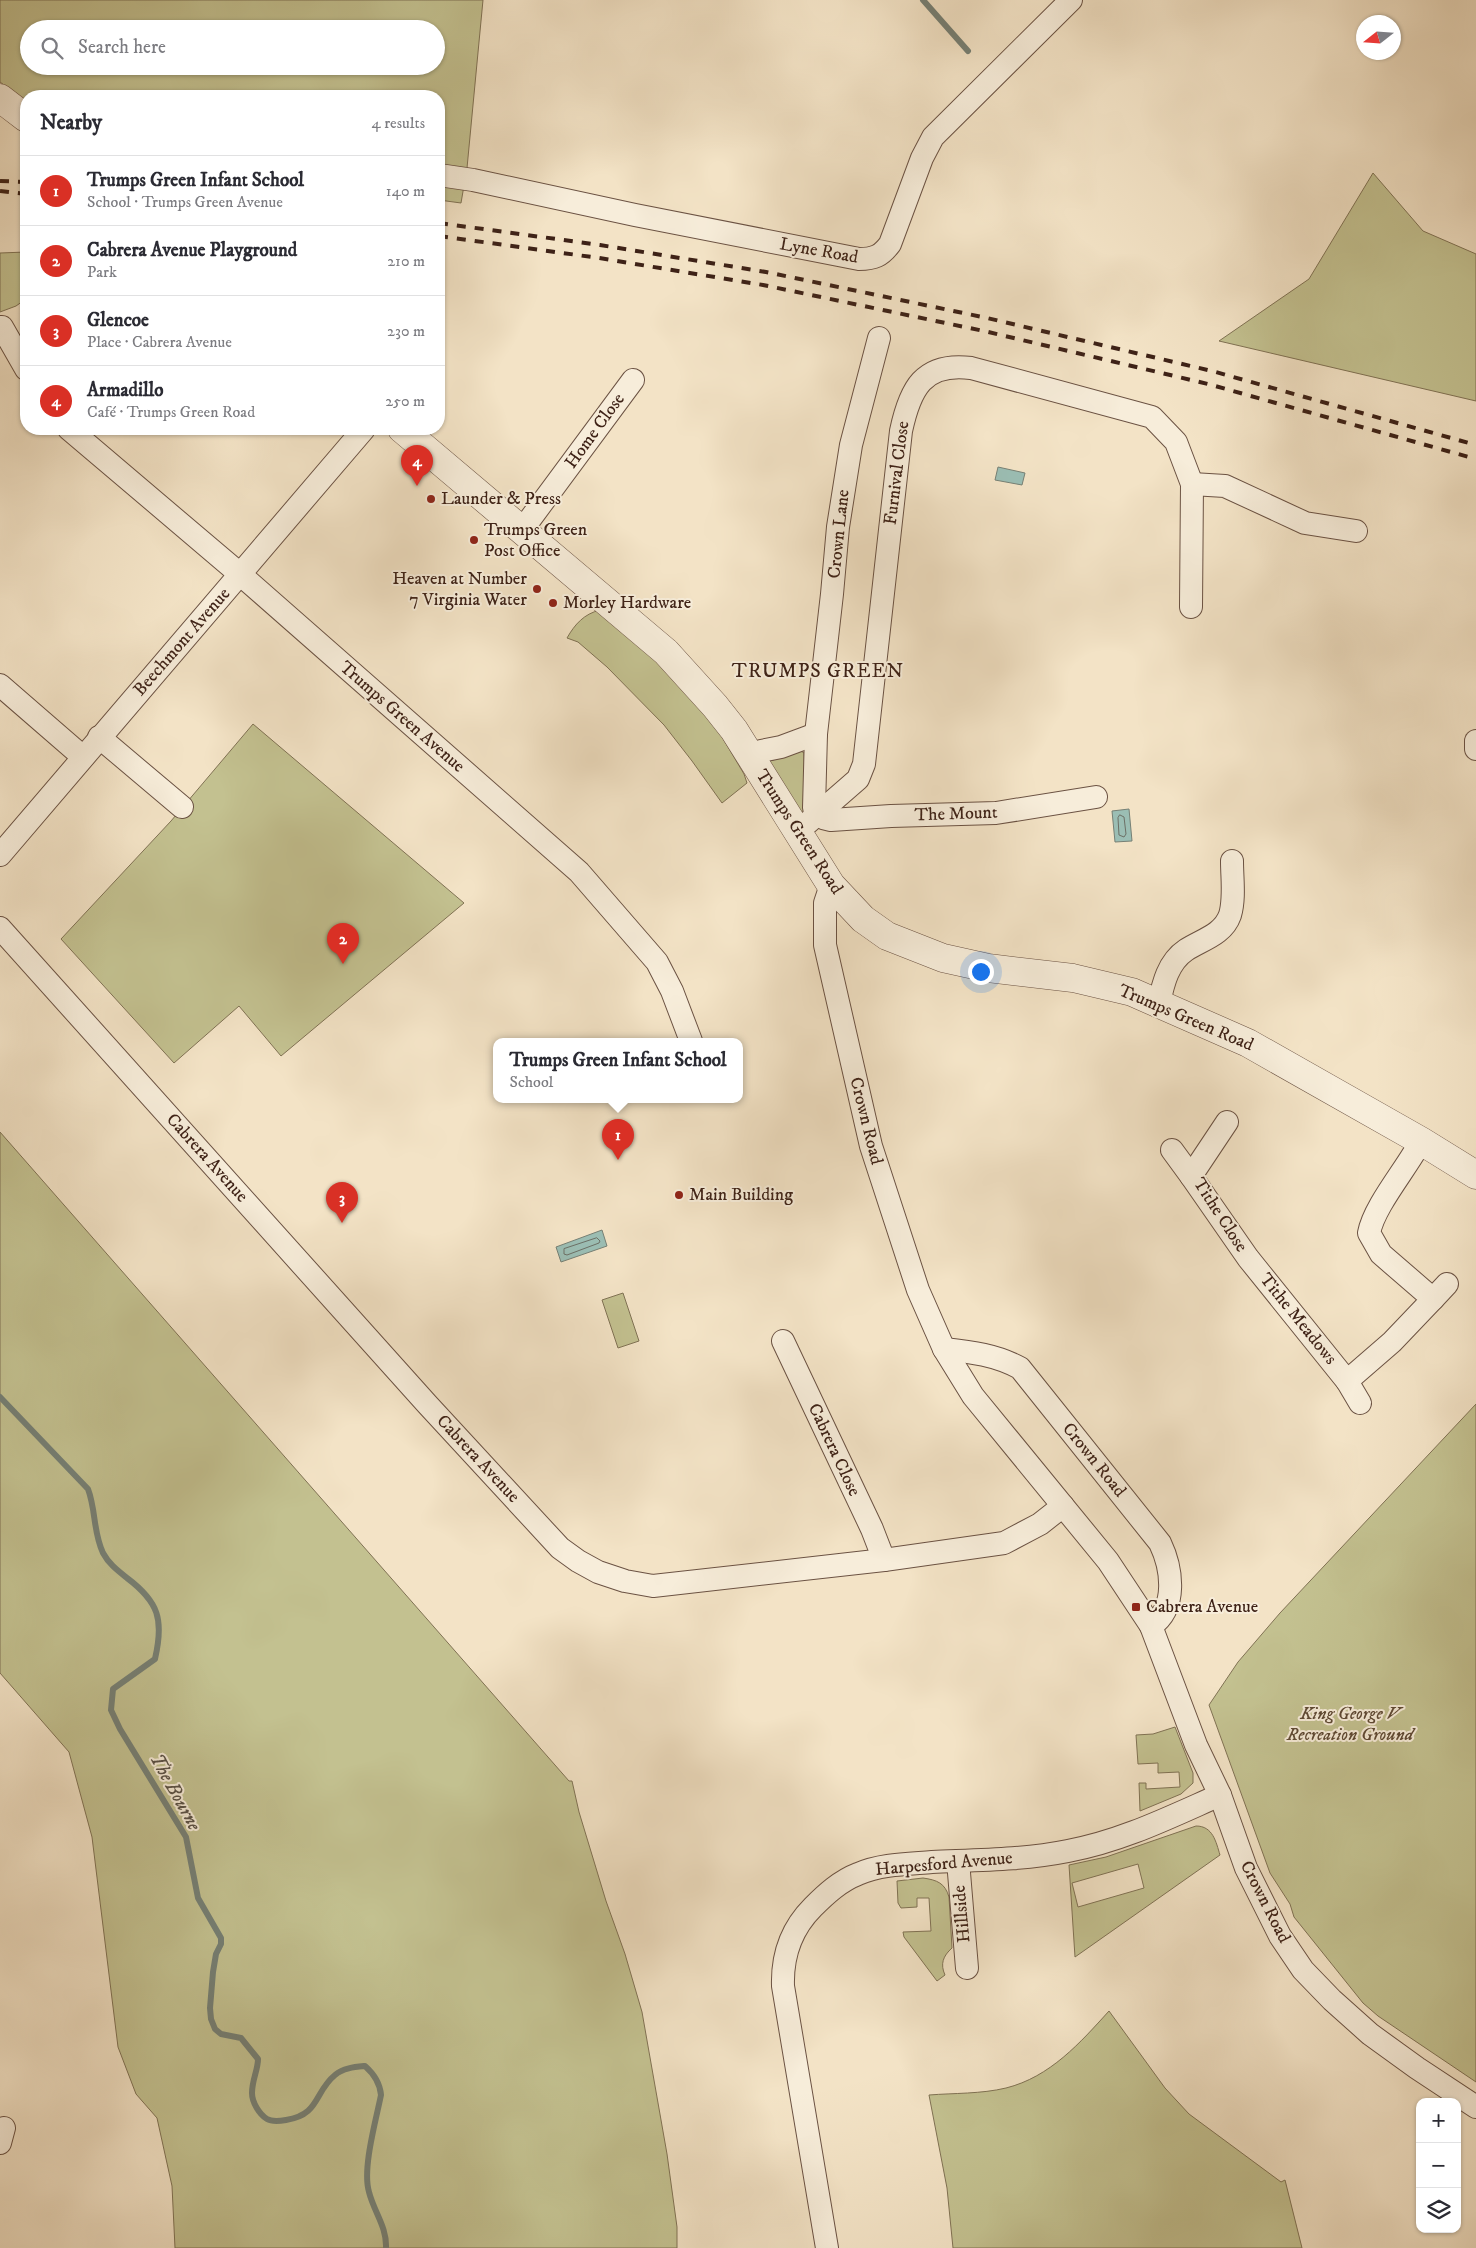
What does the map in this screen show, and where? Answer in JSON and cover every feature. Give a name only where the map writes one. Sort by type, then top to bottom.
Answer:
[{"type":"street","name":"Lyne Road","points":[[445,177],[473,180],[644,217],[859,259],[872,259],[882,255],[890,244],[922,158],[932,137],[1071,0]]},
{"type":"street","points":[[0,98],[20,113]]},
{"type":"street","points":[[0,327],[2,327],[20,358]]},
{"type":"street","name":"Crown Lane","points":[[816,813],[812,803],[816,734],[838,527],[846,468],[880,338]]},
{"type":"street","name":"Furnival Close","points":[[796,833],[816,813],[838,798],[858,779],[864,764],[901,431],[906,408],[914,392],[929,374],[940,368],[955,366],[971,368],[1152,417],[1176,442],[1192,484],[1191,607]]},
{"type":"street","name":"Home Close","points":[[522,530],[633,380]]},
{"type":"street","name":"Trumps Green Avenue","points":[[76,435],[241,575],[579,872],[657,962],[672,991],[690,1038]]},
{"type":"street","name":"Beechmont Avenue","points":[[0,855],[359,435]]},
{"type":"street","name":"Trumps Green Road","points":[[409,435],[666,652],[715,706],[750,757],[796,833],[831,885],[863,919],[887,936],[943,958],[988,968],[1101,983],[1132,992],[1248,1043],[1421,1141],[1476,1175]]},
{"type":"street","points":[[1192,484],[1225,486],[1305,523],[1356,531]]},
{"type":"street","points":[[0,686],[83,757]]},
{"type":"street","points":[[750,757],[761,751],[781,747],[816,734]]},
{"type":"street","points":[[99,737],[182,807]]},
{"type":"street","points":[[1476,741],[1476,749]]},
{"type":"street","name":"The Mount","points":[[816,813],[823,818],[831,820],[996,813],[1096,797]]},
{"type":"street","points":[[1159,1004],[1167,973],[1176,959],[1185,950],[1216,934],[1230,916],[1232,861]]},
{"type":"street","name":"Crown Road","points":[[831,885],[825,903],[825,945],[871,1146],[918,1290],[944,1349],[973,1396],[1108,1561],[1151,1626],[1196,1745],[1220,1795],[1246,1868],[1280,1936],[1303,1970],[1332,2000],[1370,2034],[1476,2107]]},
{"type":"street","name":"Cabrera Avenue","points":[[0,928],[427,1404],[560,1548],[598,1572],[625,1581],[653,1586],[884,1560],[1004,1543],[1040,1524],[1063,1506]]},
{"type":"street","name":"Tithe Close","points":[[1227,1122],[1191,1176],[1248,1258]]},
{"type":"street","name":"Tithe Meadows","points":[[1347,1381],[1392,1342],[1440,1292],[1380,1254],[1369,1233],[1371,1224],[1383,1202],[1421,1141]]},
{"type":"street","points":[[1172,1150],[1191,1176]]},
{"type":"street","name":"Tithe Meadows","points":[[1248,1258],[1347,1381],[1360,1403]]},
{"type":"street","name":"Cabrera Close","points":[[783,1340],[872,1529],[884,1560]]},
{"type":"street","name":"Crown Road","points":[[944,1349],[977,1352],[1002,1358],[1020,1368],[1160,1543],[1167,1558],[1171,1574],[1170,1589],[1159,1620],[1151,1626]]},
{"type":"street","name":"Harpesford Avenue","points":[[827,2248],[783,1986],[784,1962],[789,1942],[805,1916],[826,1894],[858,1874],[893,1865],[1044,1855],[1071,1850],[1134,1833],[1220,1795]]},
{"type":"street","name":"Hillside","points":[[958,1861],[967,1968]]},
{"type":"green space","points":[[0,0],[483,0],[467,168],[461,203],[445,201],[445,90],[20,90],[20,97],[0,82]]},
{"type":"green space","points":[[1373,173],[1423,231],[1476,254],[1476,401],[1219,341],[1309,279]]},
{"type":"green space","points":[[20,252],[20,303],[0,312],[0,253]]},
{"type":"green space","points":[[600,610],[610,612],[709,715],[744,774],[747,783],[722,803],[664,725],[607,667],[578,642],[567,638],[580,620]]},
{"type":"green space","points":[[253,724],[464,903],[281,1056],[239,1006],[174,1063],[61,939],[171,821]]},
{"type":"green space","points":[[801,751],[804,753],[806,812],[800,813],[767,762]]},
{"type":"green space","points":[[0,1132],[569,1781],[572,1781],[579,1812],[642,2012],[667,2154],[677,2227],[677,2248],[175,2248],[172,2186],[157,2118],[136,2094],[118,2047],[92,1837],[69,1752],[0,1673]]},
{"type":"green space","points":[[623,1293],[639,1341],[618,1348],[602,1300]]},
{"type":"green space","name":"King George V Recreation Ground","points":[[1476,1404],[1476,2082],[1378,2016],[1363,2003],[1294,1917],[1290,1904],[1270,1873],[1209,1705],[1238,1662],[1280,1613]]},
{"type":"green space","points":[[1175,1727],[1193,1773],[1193,1783],[1181,1794],[1140,1811],[1139,1783],[1146,1783],[1146,1789],[1180,1787],[1179,1772],[1158,1773],[1158,1763],[1138,1764],[1136,1735],[1153,1734]]},
{"type":"green space","points":[[1196,1826],[1210,1832],[1220,1855],[1075,1957],[1069,1865],[1106,1857]],"holes":[[[1138,1864],[1144,1888],[1078,1907],[1072,1883]]]},
{"type":"green space","points":[[923,1878],[943,1885],[949,1897],[952,1948],[943,1960],[945,1975],[937,1981],[904,1937],[903,1932],[931,1931],[929,1898],[917,1898],[917,1907],[901,1908],[898,1903],[897,1881]]},
{"type":"green space","points":[[1109,2011],[1165,2088],[1189,2114],[1281,2182],[1285,2180],[1302,2248],[953,2248],[947,2188],[929,2095],[968,2093],[1006,2088],[1037,2076],[1075,2047]]},
{"type":"water","points":[[998,467],[1025,473],[1022,485],[995,480]]},
{"type":"water","points":[[1129,809],[1132,841],[1115,842],[1112,811]]},
{"type":"water","points":[[602,1230],[607,1246],[561,1262],[556,1247]]},
{"type":"waterway","points":[[923,0],[968,51]]},
{"type":"waterway","name":"The Bourne","points":[[0,1397],[88,1489],[103,1553],[114,1567],[146,1595],[156,1613],[159,1633],[155,1659],[113,1689],[111,1710],[120,1729],[186,1837],[198,1898],[221,1938],[213,1972],[210,2008],[211,2019],[215,2029],[221,2034],[241,2038],[258,2059],[252,2096],[259,2111],[269,2120],[286,2120],[305,2113],[311,2108],[328,2082],[335,2075],[349,2068],[365,2066],[374,2076],[381,2095],[370,2144],[367,2182],[371,2199],[382,2226],[386,2248]]},
{"type":"railway","points":[[0,181],[20,182]]},
{"type":"railway","points":[[0,191],[20,193]]},
{"type":"railway","points":[[445,224],[600,245],[766,272],[987,318],[1212,371],[1476,445]]},
{"type":"railway","points":[[445,237],[599,258],[763,285],[984,331],[1208,384],[1476,459]]},
{"type":"place","name":"Armadillo","points":[[417,486]]},
{"type":"place","name":"Launder & Press","points":[[431,499]]},
{"type":"place","name":"Trumps Green Post Office","points":[[474,540]]},
{"type":"place","name":"Heaven at Number 7 Virginia Water","points":[[537,589]]},
{"type":"place","name":"Morley Hardware","points":[[553,603]]},
{"type":"place","name":"Cabrera Avenue Playground","points":[[343,964]]},
{"type":"place","name":"Trumps Green Infant School","points":[[618,1160]]},
{"type":"place","name":"Main Building","points":[[679,1195]]},
{"type":"place","name":"Glencoe","points":[[342,1223]]},
{"type":"place","name":"Cabrera Avenue","points":[[1136,1607]]},
{"type":"district","name":"TRUMPS GREEN","points":[[818,671]]}]
